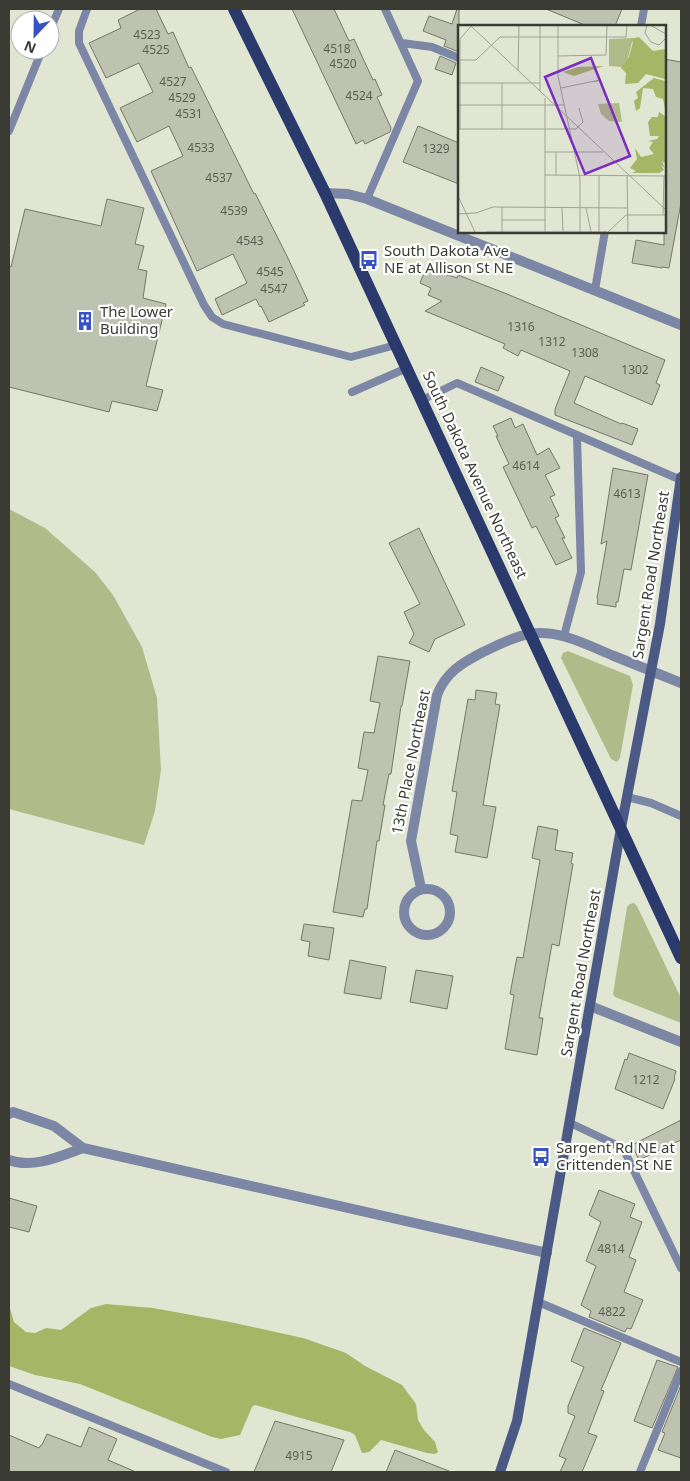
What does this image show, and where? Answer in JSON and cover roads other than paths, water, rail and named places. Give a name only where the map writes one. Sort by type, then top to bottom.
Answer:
[{"type":"main road","name":"South Dakota Avenue Northeast","points":[[234,9],[325,193],[681,958]]},
{"type":"main road","name":"Sargent Road Northeast","points":[[500,1472],[517,1421],[621,828],[660,624],[681,479]]},
{"type":"street","points":[[325,193],[348,194],[367,199],[681,325]]},
{"type":"street","name":"13th Place Northeast","points":[[421,888],[411,841],[434,705],[441,685],[462,662],[510,640],[530,634],[543,633],[564,636],[681,683]]},
{"type":"street","points":[[421,888],[434,889],[444,895],[450,906],[450,918],[444,929],[433,935],[421,935],[410,929],[403,917],[404,905],[410,894],[421,888]]},
{"type":"street","points":[[590,1006],[681,1042]]},
{"type":"street","points":[[10,1110],[54,1126],[83,1148],[547,1253]]},
{"type":"street","points":[[9,1160],[18,1164],[53,1159],[83,1148]]},
{"type":"lane","points":[[87,9],[79,31],[79,43],[204,305],[212,317],[223,324],[351,357],[396,345]]},
{"type":"lane","points":[[367,199],[418,81],[385,9]]},
{"type":"lane","points":[[641,25],[644,9]]},
{"type":"lane","points":[[402,43],[432,46],[458,58]]},
{"type":"lane","points":[[9,131],[38,60]]},
{"type":"lane","points":[[595,290],[605,232]]},
{"type":"lane","points":[[352,392],[407,368]]},
{"type":"lane","points":[[422,400],[458,383],[577,436],[681,479]]},
{"type":"lane","points":[[564,636],[581,572],[577,436]]},
{"type":"lane","points":[[627,797],[651,803],[681,816]]},
{"type":"lane","points":[[570,1123],[623,1148],[681,1268]]},
{"type":"lane","points":[[538,1302],[681,1362]]},
{"type":"lane","points":[[640,1472],[681,1370]]},
{"type":"lane","points":[[9,1384],[226,1472]]},
{"type":"place","name":"South Dakota Ave NE at Allison St NE","points":[[369,260]]},
{"type":"place","name":"The Lower Building","points":[[85,321]]},
{"type":"place","name":"Sargent Rd NE at Crittenden St NE","points":[[541,1157]]}]
